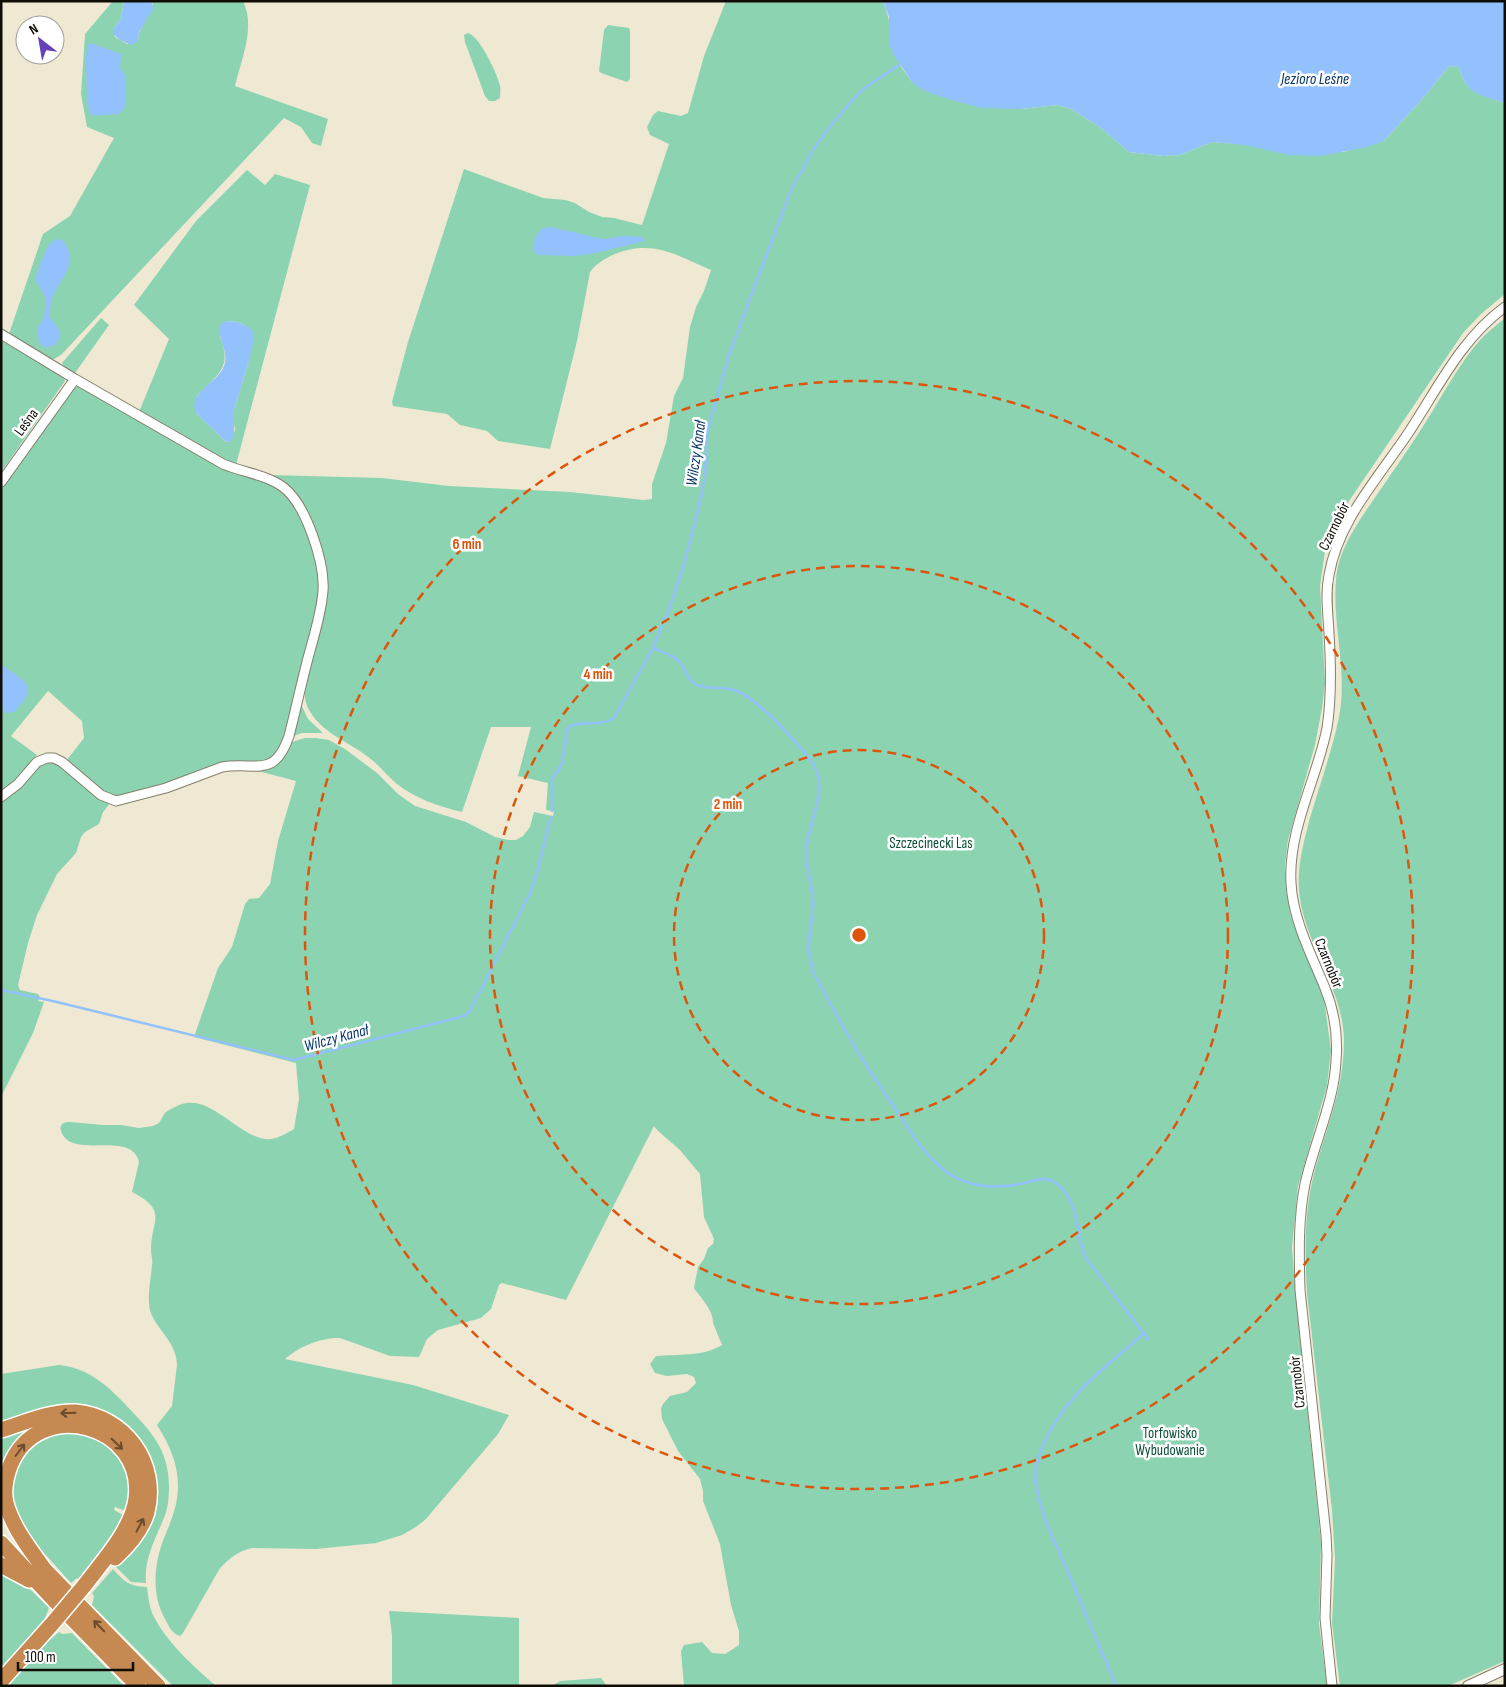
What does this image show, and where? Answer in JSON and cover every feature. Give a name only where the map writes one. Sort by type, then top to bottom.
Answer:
[{"type":"highway","points":[[1,1430],[58,1413],[88,1414],[114,1425],[127,1436],[139,1451],[144,1462],[149,1485],[149,1498],[142,1525],[117,1557],[84,1586]]},
{"type":"highway","points":[[1,1681],[84,1586],[127,1526],[133,1513],[137,1486],[130,1461],[117,1443],[98,1430],[77,1425],[64,1425],[42,1432],[26,1443],[12,1460],[8,1473],[6,1500],[9,1512],[15,1526],[46,1572]]},
{"type":"highway","points":[[1,1522],[46,1572],[158,1686]]},
{"type":"highway","points":[[1,1543],[138,1686]]},
{"type":"highway","points":[[1,1565],[43,1588]]},
{"type":"street","name":"Czarnobór","points":[[1332,1686],[1325,1618],[1326,1535],[1300,1290],[1299,1251],[1300,1218],[1305,1184],[1332,1091],[1336,1044],[1332,1009],[1300,926],[1293,901],[1291,883],[1293,852],[1322,747],[1330,705],[1331,664],[1327,584],[1335,548],[1348,523],[1412,428],[1455,359],[1478,329],[1505,307]]},
{"type":"street","points":[[1,334],[223,464],[272,480],[284,488],[298,505],[312,534],[323,579],[321,605],[289,736],[282,752],[272,763],[259,767],[222,767],[166,788],[116,801],[101,795],[62,762],[54,758],[47,758],[37,762],[18,784],[1,797]]},
{"type":"street","name":"Leśna","points":[[1,482],[75,379]]},
{"type":"street","points":[[1468,1686],[1505,1669]]},
{"type":"green space","points":[[113,1],[124,1],[121,19],[113,29],[115,37],[127,44],[138,41],[139,33],[153,4],[151,1],[243,1],[247,11],[248,32],[235,86],[328,119],[321,146],[312,143],[301,127],[284,118],[61,355],[50,359],[9,334],[43,234],[70,216],[114,138],[87,127],[81,94],[85,34]]},
{"type":"green space","name":"Szczecinecki Las","points":[[726,1],[883,1],[899,62],[912,82],[1021,109],[1058,105],[1071,109],[1101,128],[1129,152],[1163,156],[1180,155],[1212,142],[1343,152],[1384,141],[1425,96],[1449,66],[1459,67],[1466,83],[1475,92],[1505,103],[1505,294],[1481,314],[1463,333],[1349,501],[1326,544],[1320,586],[1325,683],[1322,708],[1315,745],[1288,840],[1285,864],[1286,890],[1291,916],[1324,999],[1331,1050],[1327,1086],[1298,1186],[1292,1247],[1321,1543],[1319,1624],[1327,1686],[684,1686],[681,1651],[684,1645],[702,1642],[712,1653],[725,1654],[739,1645],[739,1631],[731,1605],[720,1544],[703,1501],[700,1479],[678,1451],[662,1419],[661,1409],[663,1404],[670,1396],[687,1392],[696,1383],[694,1377],[687,1374],[667,1376],[655,1373],[650,1364],[656,1356],[699,1353],[722,1345],[709,1309],[694,1288],[698,1267],[704,1259],[708,1248],[713,1244],[714,1239],[704,1217],[700,1174],[680,1150],[654,1126],[566,1300],[502,1283],[499,1285],[491,1309],[481,1318],[438,1330],[427,1339],[419,1357],[390,1356],[340,1338],[333,1338],[311,1344],[285,1359],[413,1385],[509,1415],[498,1434],[426,1519],[402,1535],[376,1543],[316,1549],[252,1548],[242,1551],[220,1568],[180,1636],[171,1629],[161,1609],[156,1589],[156,1568],[172,1519],[178,1493],[178,1478],[172,1454],[157,1425],[172,1406],[177,1365],[173,1347],[150,1311],[149,1289],[152,1263],[151,1250],[155,1223],[154,1211],[151,1205],[132,1192],[139,1162],[134,1152],[125,1147],[76,1144],[67,1140],[61,1131],[61,1126],[63,1123],[69,1122],[139,1128],[153,1126],[159,1123],[167,1111],[187,1103],[209,1108],[242,1129],[265,1139],[276,1138],[294,1129],[299,1099],[296,1063],[194,1037],[218,968],[232,947],[245,904],[249,899],[259,898],[270,884],[278,841],[296,781],[254,770],[292,742],[305,738],[329,740],[345,749],[377,773],[398,794],[415,806],[466,822],[495,837],[516,840],[523,836],[530,827],[534,812],[553,816],[554,811],[546,810],[548,783],[518,776],[531,727],[491,727],[462,812],[428,801],[404,789],[372,760],[328,731],[314,717],[308,708],[305,697],[305,685],[324,609],[316,540],[313,527],[303,506],[295,496],[270,475],[382,478],[449,486],[570,492],[643,500],[652,499],[652,484],[666,443],[674,396],[683,378],[690,327],[711,270],[675,254],[653,249],[629,250],[604,260],[590,272],[577,341],[550,449],[498,441],[487,431],[460,425],[447,414],[393,406],[392,402],[408,342],[464,169],[543,198],[575,203],[589,212],[602,217],[642,225],[669,144],[650,135],[647,127],[653,115],[658,111],[681,116],[688,113],[704,56]]},
{"type":"green space","points":[[608,25],[629,28],[630,31],[630,79],[627,82],[599,71],[604,30]]},
{"type":"green space","points":[[468,33],[472,35],[482,48],[496,73],[500,86],[500,98],[495,101],[489,101],[485,96],[465,42],[464,35]]},
{"type":"green space","points":[[247,170],[265,185],[275,174],[310,185],[236,465],[139,412],[169,339],[134,305],[196,221]],"holes":[[[227,321],[238,322],[246,326],[249,361],[234,410],[235,430],[229,442],[225,441],[196,413],[197,396],[216,376],[224,364],[224,348],[220,337]]]},
{"type":"green space","points":[[101,318],[109,325],[75,373],[72,374],[62,363]]},
{"type":"green space","points":[[1505,318],[1505,1661],[1448,1686],[1340,1686],[1332,1623],[1335,1559],[1332,1510],[1307,1293],[1306,1250],[1310,1192],[1341,1076],[1344,1040],[1342,1020],[1337,1001],[1302,909],[1299,890],[1300,863],[1310,818],[1339,717],[1342,683],[1335,597],[1338,569],[1345,546],[1356,525],[1415,439],[1467,356],[1485,335]]},
{"type":"green space","points":[[1,338],[63,375],[65,381],[1,472]]},
{"type":"green space","points":[[76,385],[229,471],[276,486],[288,495],[302,516],[316,557],[320,583],[318,604],[282,746],[267,761],[118,797],[107,795],[66,761],[84,738],[82,721],[48,691],[11,736],[37,755],[18,779],[1,794],[1,489]]},
{"type":"green space","points":[[300,702],[308,719],[323,733],[302,733],[291,737]]},
{"type":"green space","points":[[48,762],[73,772],[111,802],[103,812],[99,824],[85,832],[81,837],[76,853],[57,874],[37,915],[18,985],[20,990],[38,994],[40,997],[38,1001],[44,1002],[33,1033],[1,1097],[1,801],[35,769]]},
{"type":"green space","points":[[59,1365],[79,1370],[104,1384],[151,1433],[162,1451],[168,1474],[168,1503],[148,1557],[146,1583],[131,1582],[115,1566],[137,1539],[119,1423],[1,1426],[1,1374]]},
{"type":"green space","points":[[54,1418],[88,1419],[108,1426],[128,1444],[136,1455],[141,1467],[145,1494],[143,1507],[135,1528],[117,1551],[114,1551],[138,1512],[140,1505],[140,1474],[129,1449],[109,1432],[84,1422],[57,1422],[33,1431],[13,1450],[1,1481],[1,1434]]},
{"type":"green space","points":[[74,1429],[112,1445],[130,1475],[128,1509],[123,1510],[115,1507],[114,1510],[123,1515],[124,1521],[80,1581],[77,1578],[71,1583],[18,1521],[10,1489],[13,1470],[35,1441]]},
{"type":"green space","points":[[113,1569],[127,1582],[135,1586],[147,1587],[149,1603],[158,1624],[172,1643],[216,1686],[173,1686],[92,1605],[94,1596],[92,1593]]},
{"type":"green space","points":[[1,1570],[32,1591],[49,1608],[46,1620],[1,1672]]},
{"type":"green space","points":[[389,1611],[519,1618],[519,1686],[392,1686],[392,1635]]},
{"type":"green space","points":[[59,1632],[62,1634],[72,1633],[124,1686],[6,1686],[36,1651]]},
{"type":"green space","points":[[601,1678],[607,1686],[552,1686],[560,1681]]},
{"type":"water","points":[[124,1],[151,1],[154,8],[139,32],[138,41],[131,45],[113,34],[113,29],[121,19]]},
{"type":"water","name":"Jezioro Leśne","points":[[883,1],[1505,1],[1505,103],[1488,98],[1470,89],[1459,67],[1449,66],[1425,96],[1384,141],[1367,147],[1320,156],[1289,155],[1244,145],[1212,142],[1180,155],[1163,156],[1129,152],[1101,128],[1071,109],[1058,105],[1021,109],[981,108],[938,96],[921,89],[912,82],[893,54],[889,43],[889,17]]},
{"type":"water","points":[[91,43],[121,54],[120,68],[125,75],[125,107],[119,114],[91,115],[87,103],[86,56],[88,45]]},
{"type":"water","points":[[551,227],[603,239],[624,236],[643,237],[645,241],[575,256],[538,255],[533,249],[535,238],[541,229]]},
{"type":"water","points":[[57,239],[62,240],[68,248],[70,263],[50,305],[50,318],[56,325],[60,337],[55,345],[45,348],[39,342],[37,328],[44,318],[46,298],[36,281],[36,277],[49,244]]},
{"type":"water","points":[[227,321],[238,322],[246,326],[252,330],[254,337],[249,361],[234,410],[234,436],[229,442],[225,441],[196,413],[194,406],[199,393],[216,378],[224,366],[225,355],[220,329],[221,324]]},
{"type":"water","points":[[1,664],[24,681],[28,688],[26,698],[15,712],[5,713],[1,701]]},
{"type":"waterway","name":"Wilczy Kanał","points":[[552,811],[552,779],[561,765],[568,727],[608,721],[614,718],[653,648],[669,609],[684,564],[701,498],[705,476],[707,433],[730,352],[791,190],[813,150],[850,103],[863,89],[899,65]]},
{"type":"waterway","points":[[653,648],[680,662],[695,684],[705,687],[732,689],[746,696],[779,724],[814,765],[818,776],[818,797],[806,852],[813,901],[809,955],[814,974],[856,1049],[918,1143],[944,1170],[953,1176],[971,1183],[990,1186],[1010,1186],[1042,1179],[1053,1181],[1062,1188],[1074,1209],[1085,1257],[1148,1339]]},
{"type":"waterway","name":"Wilczy Kanał","points":[[1,990],[294,1060],[464,1016],[470,1011],[530,893],[551,817]]},
{"type":"waterway","points":[[1116,1686],[1044,1517],[1038,1495],[1036,1475],[1041,1450],[1061,1413],[1086,1384],[1143,1334]]},
{"type":"park label","name":"Torfowisko Wybudowanie","points":[[1170,1442]]}]
